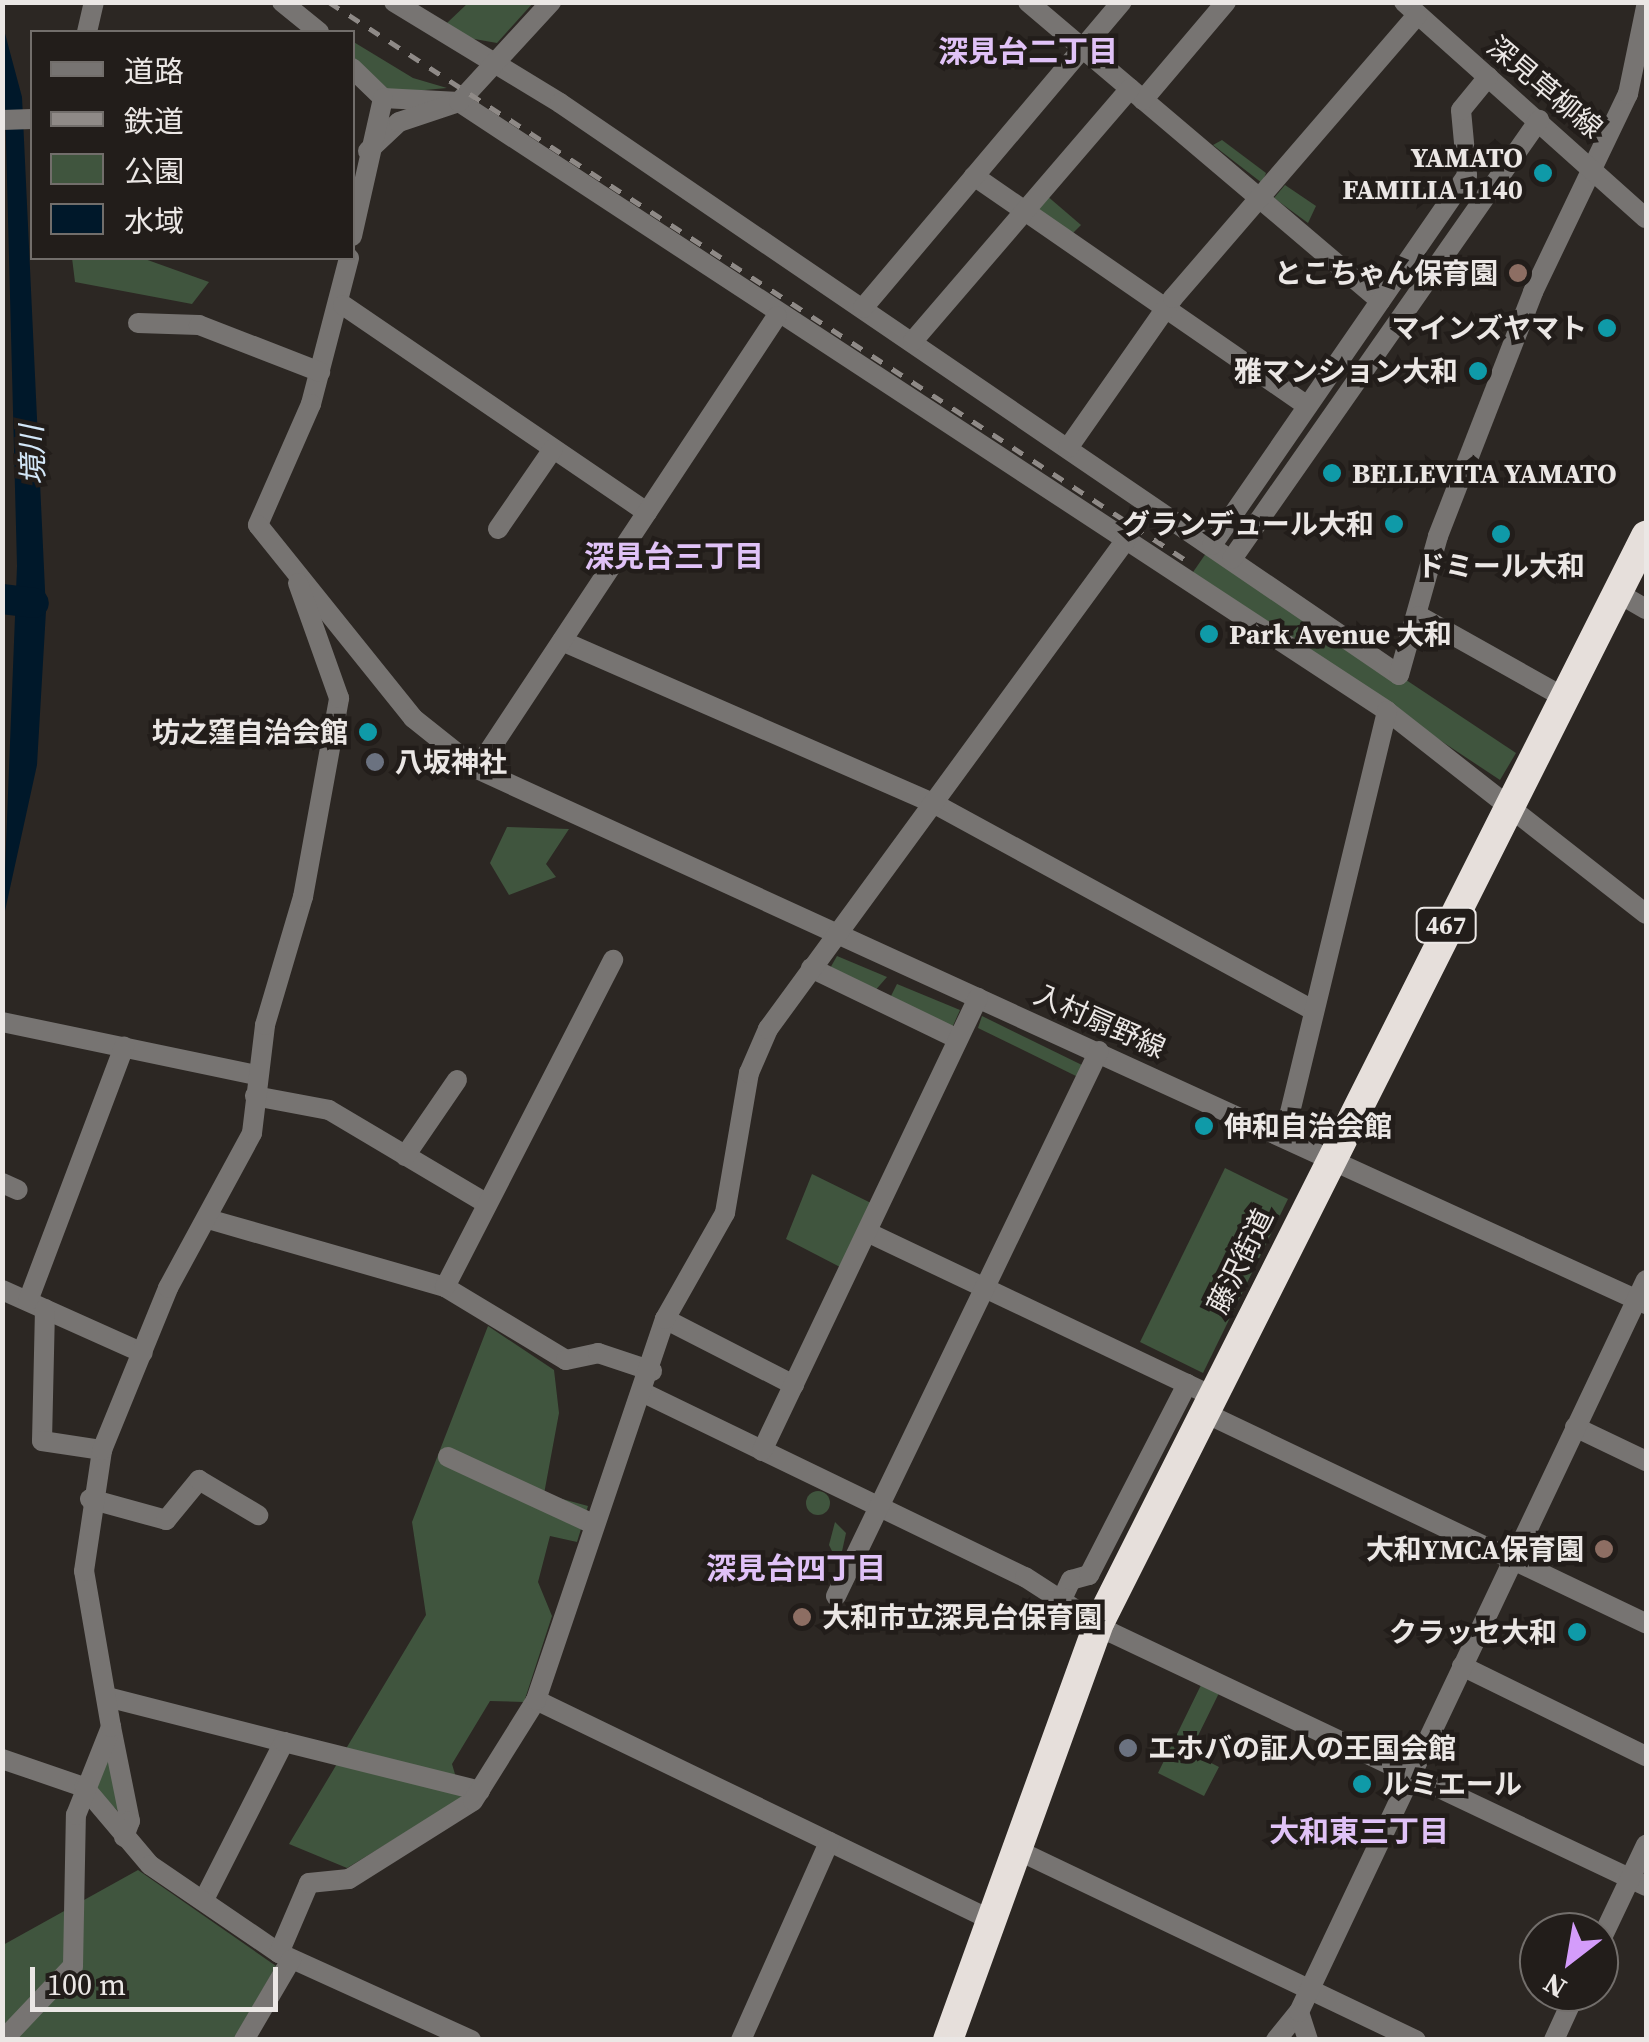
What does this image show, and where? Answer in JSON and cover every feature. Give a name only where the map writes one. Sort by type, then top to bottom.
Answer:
[{"type":"highway","name":"藤沢街道","points":[[948,2040],[1100,1621],[1200,1397],[1330,1153],[1646,536]]},
{"type":"street","points":[[87,30],[94,2]]},
{"type":"street","points":[[282,2],[317,30]]},
{"type":"street","points":[[394,2],[490,61],[913,341],[1398,675],[1419,616],[1438,536],[1533,292],[1628,94],[1646,7]]},
{"type":"street","points":[[368,151],[400,122],[459,102],[490,61],[551,2]]},
{"type":"street","points":[[1028,2],[1380,301]]},
{"type":"street","points":[[863,308],[1122,2]]},
{"type":"street","points":[[913,341],[1024,210],[1226,2]]},
{"type":"street","points":[[1068,448],[1166,308],[1260,199],[1410,8]]},
{"type":"street","name":"深見草柳線","points":[[1410,8],[1595,164],[1646,218]]},
{"type":"street","points":[[355,71],[383,98],[459,102],[777,316],[1387,711],[1510,802],[1646,914]]},
{"type":"street","points":[[1212,545],[1467,175],[1461,110],[1488,77]]},
{"type":"street","points":[[355,206],[383,98]]},
{"type":"street","points":[[2,120],[30,119]]},
{"type":"street","points":[[1232,559],[1539,120]]},
{"type":"street","points":[[974,176],[1307,406]]},
{"type":"street","points":[[138,323],[199,325],[320,372],[343,305],[350,260]]},
{"type":"street","points":[[343,305],[647,512]]},
{"type":"street","points":[[477,769],[777,316]]},
{"type":"street","name":"入村扇野線","points":[[320,372],[258,525],[413,718],[477,769],[978,998],[1285,1132],[1642,1302]]},
{"type":"street","points":[[498,529],[553,448]]},
{"type":"street","points":[[244,2040],[285,1956],[309,1883],[348,1879],[480,1792],[536,1700],[594,1524],[646,1394],[665,1320],[725,1212],[749,1072],[811,968],[1124,541]]},
{"type":"street","points":[[124,1837],[130,1822],[84,1571],[90,1499],[102,1450],[143,1352],[246,1146],[256,1086],[304,897],[339,698],[294,572]]},
{"type":"street","points":[[1618,593],[1646,608]]},
{"type":"street","points":[[1419,616],[1565,698]]},
{"type":"street","points":[[562,641],[934,804],[1314,1011]]},
{"type":"street","points":[[1285,1132],[1387,711]]},
{"type":"street","points":[[446,1287],[613,960]]},
{"type":"street","points":[[811,968],[958,1038]]},
{"type":"street","points":[[762,1451],[978,998]]},
{"type":"street","points":[[2,1022],[124,1047],[329,1110],[487,1204]]},
{"type":"street","points":[[102,1450],[42,1441],[36,1305],[124,1047]]},
{"type":"street","points":[[836,1596],[1099,1051]]},
{"type":"street","points":[[405,1156],[457,1080]]},
{"type":"street","points":[[208,1219],[446,1287],[533,1346],[652,1371]]},
{"type":"street","points":[[867,1232],[1646,1623]]},
{"type":"street","points":[[1276,2040],[1299,2012],[1575,1427],[1642,1302],[1646,1280]]},
{"type":"street","points":[[2,1290],[143,1352]]},
{"type":"street","points":[[665,1320],[794,1385]]},
{"type":"street","points":[[646,1394],[1411,1774],[1638,1882]]},
{"type":"street","points":[[1063,1598],[1071,1580],[1089,1575],[1200,1397]]},
{"type":"street","points":[[1575,1427],[1646,1461]]},
{"type":"street","points":[[448,1458],[594,1524]]},
{"type":"street","points":[[90,1499],[166,1520],[199,1480],[258,1515]]},
{"type":"street","points":[[1462,1666],[1646,1756]]},
{"type":"street","points":[[106,1697],[480,1792]]},
{"type":"street","points":[[536,1700],[991,1920]]},
{"type":"street","points":[[2,2040],[73,1966],[84,1787],[111,1727]]},
{"type":"street","points":[[204,1900],[284,1742]]},
{"type":"street","points":[[2,1759],[84,1787],[150,1866],[285,1956],[471,2040]]},
{"type":"street","points":[[741,2040],[829,1842]]},
{"type":"street","points":[[1619,1912],[1638,1882],[1646,1845]]},
{"type":"street","points":[[1018,1850],[1416,2040]]},
{"type":"street","points":[[1299,2012],[1308,2040]]},
{"type":"street","points":[[1554,2040],[1567,2012]]},
{"type":"green space","points":[[468,3],[533,3],[497,43],[463,37],[447,23]]},
{"type":"green space","points":[[355,43],[413,78],[447,88],[392,93],[355,59]]},
{"type":"green space","points":[[1222,140],[1266,173],[1262,183],[1213,145]]},
{"type":"green space","points":[[1285,185],[1316,206],[1308,223],[1274,198]]},
{"type":"green space","points":[[1046,195],[1081,225],[1073,233],[1036,210]]},
{"type":"green space","points":[[72,260],[148,260],[209,282],[192,304],[75,282]]},
{"type":"green space","points":[[1209,549],[1516,753],[1500,780],[1191,575]]},
{"type":"green space","points":[[507,827],[569,829],[546,864],[556,877],[509,895],[490,863]]},
{"type":"green space","points":[[837,956],[887,977],[873,993],[829,970]]},
{"type":"green space","points":[[897,984],[960,1010],[952,1028],[889,1000]]},
{"type":"green space","points":[[982,1016],[1084,1066],[1078,1077],[978,1028]]},
{"type":"green space","points":[[1225,1168],[1288,1199],[1203,1373],[1140,1342]]},
{"type":"green space","points":[[812,1174],[871,1203],[840,1267],[786,1239]]},
{"type":"green space","points":[[488,1326],[554,1370],[559,1413],[544,1494],[588,1506],[577,1542],[550,1536],[538,1582],[552,1616],[524,1702],[490,1701],[452,1764],[462,1798],[347,1868],[289,1844],[426,1615],[412,1522]]},
{"type":"green space","points":[[813,1491],[823,1491],[830,1503],[823,1515],[813,1515],[806,1508],[806,1498]]},
{"type":"green space","points":[[835,1522],[846,1533],[839,1565],[829,1545]]},
{"type":"green space","points":[[1202,1683],[1220,1691],[1190,1752],[1219,1767],[1204,1796],[1158,1773]]},
{"type":"green space","points":[[102,1762],[112,1762],[120,1813],[93,1787]]},
{"type":"green space","points":[[138,1870],[276,1966],[234,2039],[3,2040],[3,1945]]},
{"type":"water","name":"境川","points":[[3,26],[22,97],[46,611],[37,765],[3,920],[17,566]]},
{"type":"waterway","points":[[2,599],[34,603]]},
{"type":"railway","points":[[329,2],[1187,561]]},
{"type":"place","name":"YAMATO FAMILIA 1140","points":[[1543,173]]},
{"type":"place","name":"とこちゃん保育園","points":[[1518,273]]},
{"type":"place","name":"マインズヤマト","points":[[1607,328]]},
{"type":"place","name":"雅マンション大和","points":[[1478,371]]},
{"type":"place","name":"BELLEVITA YAMATO","points":[[1332,473]]},
{"type":"place","name":"グランデュール大和","points":[[1394,524]]},
{"type":"place","name":"ドミール大和","points":[[1501,534]]},
{"type":"place","name":"Park Avenue 大和","points":[[1209,634]]},
{"type":"place","name":"坊之窪自治会館","points":[[368,732]]},
{"type":"place","name":"八坂神社","points":[[375,762]]},
{"type":"place","name":"伸和自治会館","points":[[1204,1126]]},
{"type":"place","name":"大和YMCA保育園","points":[[1604,1549]]},
{"type":"place","name":"大和市立深見台保育園","points":[[802,1617]]},
{"type":"place","name":"クラッセ大和","points":[[1577,1632]]},
{"type":"place","name":"エホバの証人の王国会館","points":[[1128,1748]]},
{"type":"place","name":"ルミエール","points":[[1362,1784]]},
{"type":"district","name":"深見台二丁目","points":[[1028,52]]},
{"type":"district","name":"深見台三丁目","points":[[674,557]]},
{"type":"district","name":"深見台四丁目","points":[[796,1569]]},
{"type":"district","name":"大和東三丁目","points":[[1359,1832]]}]
